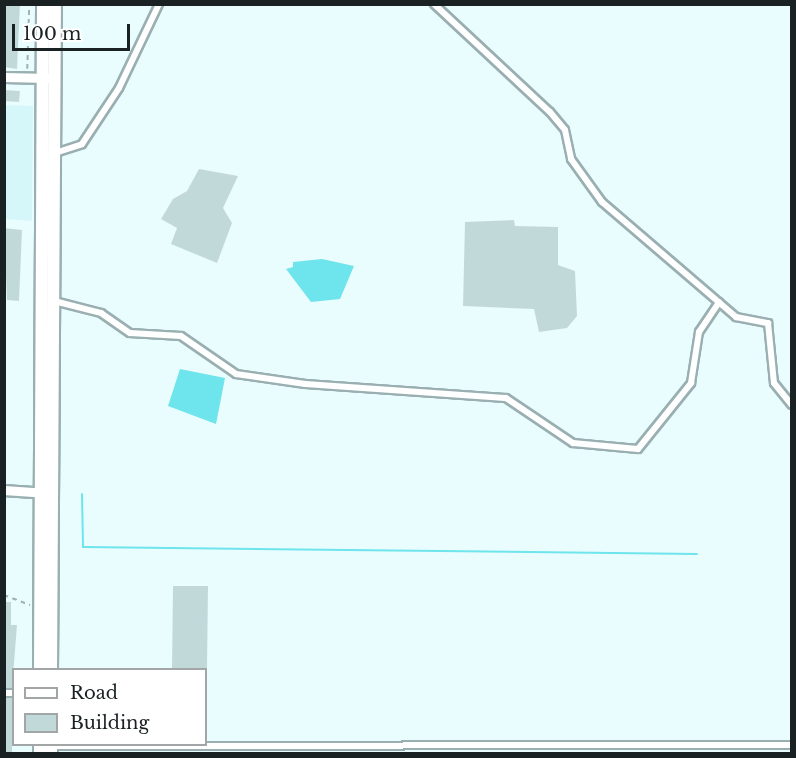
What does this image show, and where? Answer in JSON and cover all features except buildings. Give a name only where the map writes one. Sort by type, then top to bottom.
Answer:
[{"type":"highway","points":[[40,668],[40,608],[54,301],[55,153],[43,4]]},
{"type":"highway","points":[[51,668],[47,493],[49,80],[55,4]]},
{"type":"highway","points":[[40,753],[49,747]]},
{"type":"main road","points":[[4,77],[49,80]]},
{"type":"main road","points":[[4,83],[49,80]]},
{"type":"main road","points":[[4,490],[47,493]]},
{"type":"street","points":[[55,153],[82,144],[119,88],[159,4]]},
{"type":"street","points":[[434,4],[550,112],[565,130],[571,159],[582,179],[602,202],[741,320],[768,323],[774,383],[792,405]]},
{"type":"street","points":[[54,301],[101,313],[130,333],[181,336],[236,374],[305,384],[506,398],[573,443],[638,449],[691,383],[699,332],[719,302]]},
{"type":"street","points":[[748,744],[752,753]]},
{"type":"street","points":[[49,747],[229,750],[792,745]]},
{"type":"path","points":[[23,73],[28,67],[29,4]]},
{"type":"path","points":[[4,595],[40,608]]},
{"type":"shaded area","points":[[5,105],[33,106],[32,221],[5,219]]},
{"type":"water","points":[[322,259],[354,266],[340,299],[311,302],[286,269],[293,267],[293,262]]},
{"type":"water","points":[[180,369],[225,378],[216,424],[168,406]]},
{"type":"waterway","points":[[82,494],[83,547],[697,554]]}]
